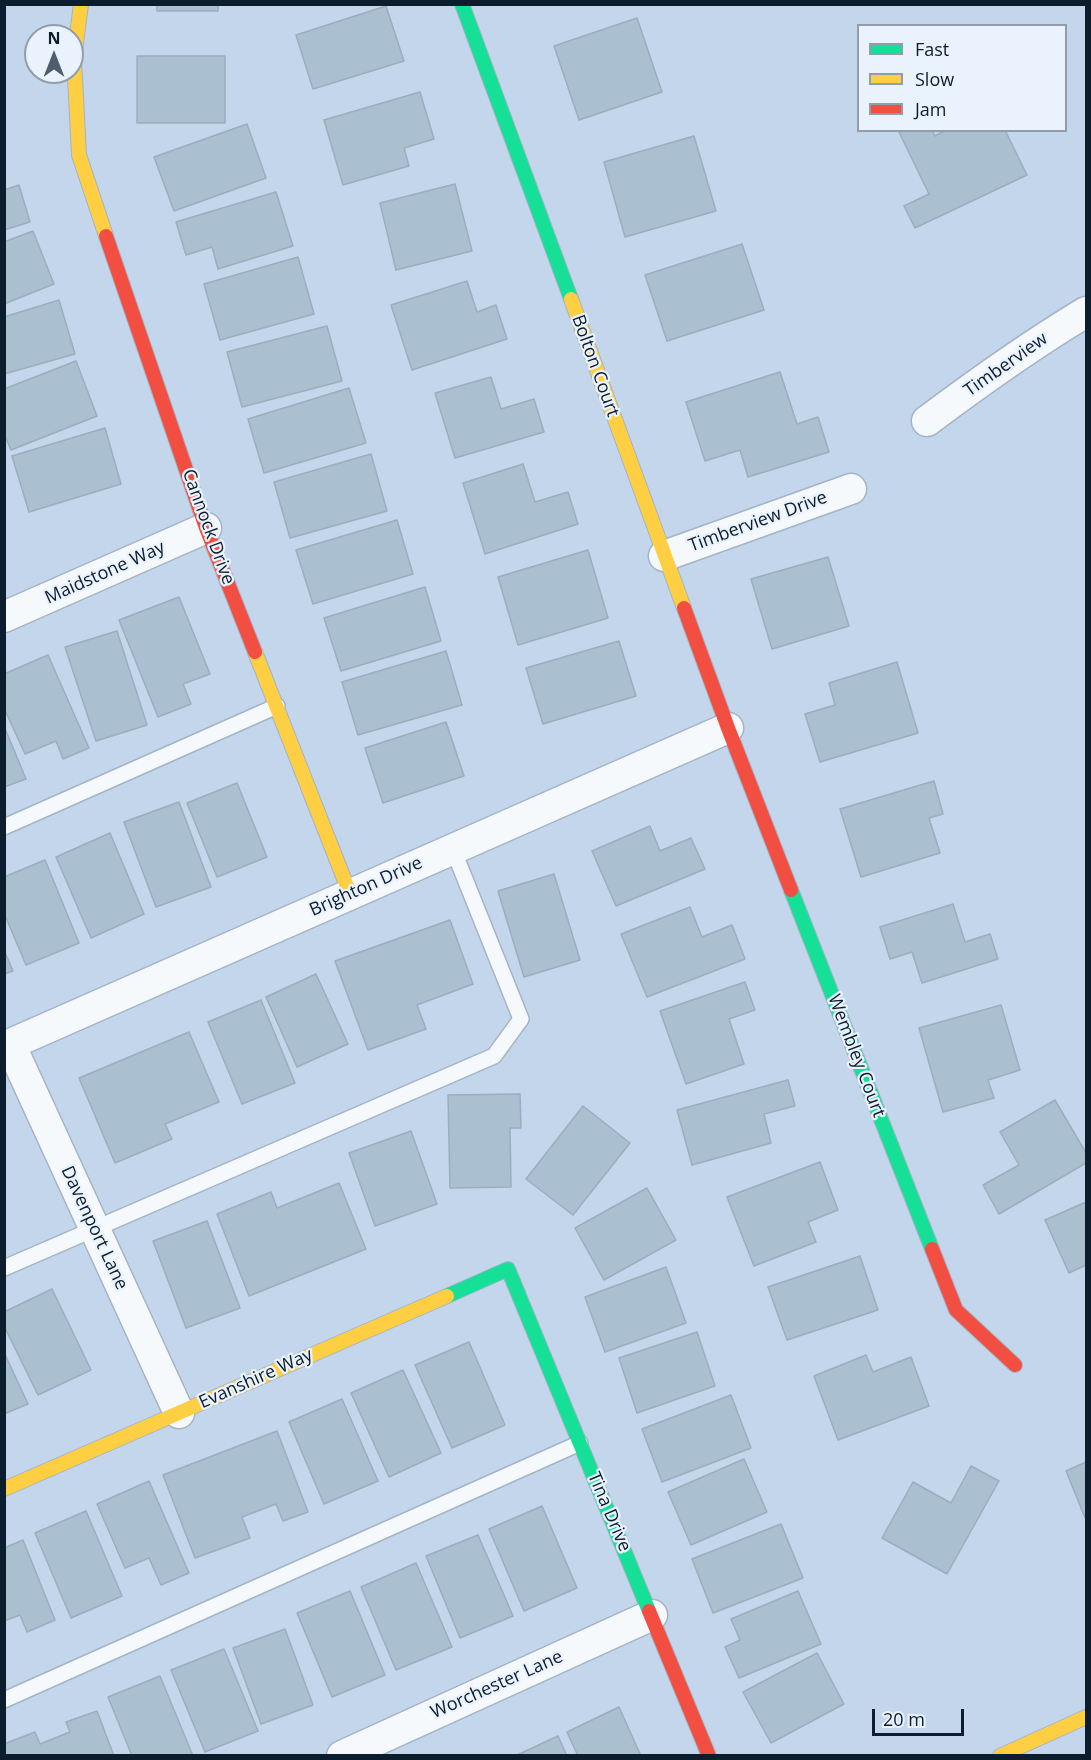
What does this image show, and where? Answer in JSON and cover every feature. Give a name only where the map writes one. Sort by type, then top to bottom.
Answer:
[{"type":"street","name":"Cannock Drive","points":[[81,4],[74,59],[79,155],[206,528],[350,894]]},
{"type":"street","name":"Bolton Court","points":[[462,4],[728,728]]},
{"type":"street","name":"Timberview","points":[[927,421],[988,376],[1086,312]]},
{"type":"street","name":"Timberview Drive","points":[[664,556],[851,489]]},
{"type":"street","name":"Maidstone Way","points":[[4,617],[206,528]]},
{"type":"street","name":"Brighton Drive","points":[[7,1045],[728,728]]},
{"type":"street","name":"Wembley Court","points":[[728,728],[956,1310],[1016,1365]]},
{"type":"street","name":"Davenport Lane","points":[[7,1045],[179,1413]]},
{"type":"street","name":"Evanshire Way","points":[[4,1489],[508,1269]]},
{"type":"street","name":"Tina Drive","points":[[508,1269],[709,1755]]},
{"type":"street","name":"Worchester Lane","points":[[342,1755],[652,1615]]},
{"type":"street","points":[[1000,1755],[1086,1717]]},
{"type":"lane","points":[[4,827],[277,706]]},
{"type":"lane","points":[[4,1268],[494,1056],[522,1019],[453,849]]},
{"type":"lane","points":[[4,1700],[580,1443]]},
{"type":"building","points":[[157,4],[218,4],[218,11],[157,11]]},
{"type":"building","points":[[386,6],[404,61],[313,89],[296,35]]},
{"type":"building","points":[[637,18],[662,92],[579,120],[554,46]]},
{"type":"building","points":[[137,56],[225,56],[225,123],[137,123]]},
{"type":"building","points":[[420,92],[434,139],[404,148],[409,166],[343,185],[324,120]]},
{"type":"building","points":[[247,124],[266,178],[174,211],[154,157]]},
{"type":"building","points":[[899,132],[933,132],[935,136],[942,132],[1006,132],[1027,175],[915,228],[904,206],[929,194]]},
{"type":"building","points":[[694,136],[716,211],[625,237],[604,162]]},
{"type":"building","points":[[455,184],[472,251],[396,270],[380,203]]},
{"type":"building","points":[[19,185],[30,222],[4,230],[4,190]]},
{"type":"building","points":[[276,192],[293,246],[218,269],[212,247],[186,255],[176,222]]},
{"type":"building","points":[[33,231],[54,284],[4,304],[4,242]]},
{"type":"building","points":[[742,244],[764,310],[667,341],[645,275]]},
{"type":"building","points":[[298,257],[314,314],[220,340],[204,284]]},
{"type":"building","points":[[467,281],[477,312],[496,305],[507,339],[412,370],[391,305]]},
{"type":"building","points":[[59,300],[75,354],[4,374],[4,317]]},
{"type":"building","points":[[327,326],[342,381],[242,407],[227,352]]},
{"type":"building","points":[[76,361],[97,416],[11,450],[4,434],[4,389]]},
{"type":"building","points":[[780,372],[797,424],[818,417],[829,452],[748,477],[740,450],[705,461],[686,402]]},
{"type":"building","points":[[491,377],[501,409],[534,399],[544,432],[455,458],[435,393]]},
{"type":"building","points":[[349,388],[366,443],[264,473],[248,419]]},
{"type":"building","points":[[105,428],[121,484],[29,512],[12,456]]},
{"type":"building","points":[[371,454],[387,511],[290,538],[274,482]]},
{"type":"building","points":[[523,464],[535,502],[568,492],[578,524],[485,554],[463,483]]},
{"type":"building","points":[[397,520],[413,574],[313,604],[296,550]]},
{"type":"building","points":[[588,550],[608,618],[518,645],[498,577]]},
{"type":"building","points":[[828,557],[849,626],[772,649],[751,579]]},
{"type":"building","points":[[425,587],[441,641],[341,671],[324,618]]},
{"type":"building","points":[[179,597],[210,674],[183,684],[191,704],[158,717],[119,620]]},
{"type":"building","points":[[117,631],[147,725],[96,741],[65,647]]},
{"type":"building","points":[[619,641],[636,696],[543,724],[526,668]]},
{"type":"building","points":[[446,651],[462,705],[358,735],[342,682]]},
{"type":"building","points":[[48,655],[89,748],[63,759],[56,741],[25,754],[4,708],[4,674]]},
{"type":"building","points":[[897,662],[918,733],[820,762],[805,714],[835,705],[829,683]]},
{"type":"building","points":[[446,722],[464,776],[383,803],[365,748]]},
{"type":"building","points":[[4,726],[26,779],[4,787]]},
{"type":"building","points":[[934,781],[943,814],[929,818],[940,853],[861,877],[840,809]]},
{"type":"building","points":[[237,783],[267,857],[217,877],[187,803]]},
{"type":"building","points":[[179,802],[211,887],[156,907],[124,822]]},
{"type":"building","points":[[650,826],[660,851],[691,838],[705,869],[616,906],[592,851]]},
{"type":"building","points":[[110,833],[144,914],[91,938],[56,857]]},
{"type":"building","points":[[45,860],[79,943],[26,965],[4,913],[4,877]]},
{"type":"building","points":[[554,874],[580,960],[524,977],[498,891]]},
{"type":"building","points":[[953,904],[965,942],[990,934],[998,959],[922,983],[912,952],[890,959],[880,927]]},
{"type":"building","points":[[690,907],[702,937],[732,925],[745,959],[647,997],[621,934]]},
{"type":"building","points":[[450,920],[473,984],[417,1005],[426,1029],[368,1050],[335,961]]},
{"type":"building","points":[[4,950],[13,971],[4,974]]},
{"type":"building","points":[[316,974],[348,1044],[297,1067],[266,997]]},
{"type":"building","points":[[745,982],[755,1010],[729,1019],[744,1064],[686,1084],[660,1011]]},
{"type":"building","points":[[261,1000],[295,1083],[242,1104],[208,1022]]},
{"type":"building","points":[[1001,1005],[1020,1070],[988,1080],[994,1098],[943,1112],[919,1028]]},
{"type":"building","points":[[189,1032],[219,1102],[165,1124],[172,1139],[115,1163],[79,1078]]},
{"type":"building","points":[[788,1080],[795,1106],[764,1114],[771,1143],[692,1165],[677,1110]]},
{"type":"building","points":[[520,1094],[521,1128],[510,1128],[511,1187],[450,1188],[448,1095]]},
{"type":"building","points":[[1055,1100],[1086,1153],[1086,1163],[999,1214],[983,1185],[1019,1165],[1000,1132]]},
{"type":"building","points":[[583,1106],[630,1143],[573,1215],[526,1179]]},
{"type":"building","points":[[411,1131],[437,1204],[375,1226],[349,1153]]},
{"type":"building","points":[[820,1162],[838,1210],[808,1222],[816,1242],[754,1266],[727,1197]]},
{"type":"building","points":[[339,1183],[366,1249],[249,1296],[217,1214],[271,1192],[277,1208]]},
{"type":"building","points":[[647,1188],[676,1240],[604,1280],[575,1228]]},
{"type":"building","points":[[1086,1202],[1086,1265],[1069,1273],[1045,1220]]},
{"type":"building","points":[[207,1221],[240,1308],[186,1328],[153,1241]]},
{"type":"building","points":[[860,1256],[878,1310],[787,1340],[768,1287]]},
{"type":"building","points":[[666,1267],[686,1323],[605,1352],[585,1297]]},
{"type":"building","points":[[52,1289],[91,1370],[38,1395],[4,1326],[4,1312]]},
{"type":"building","points":[[697,1332],[715,1386],[637,1413],[619,1358]]},
{"type":"building","points":[[469,1342],[505,1425],[452,1448],[415,1365]]},
{"type":"building","points":[[4,1352],[28,1404],[4,1414]]},
{"type":"building","points":[[866,1355],[873,1372],[911,1357],[929,1406],[838,1440],[814,1376]]},
{"type":"building","points":[[403,1370],[441,1453],[389,1477],[351,1393]]},
{"type":"building","points":[[731,1395],[751,1448],[662,1482],[642,1429]]},
{"type":"building","points":[[342,1399],[378,1481],[324,1504],[289,1422]]},
{"type":"building","points":[[277,1431],[308,1512],[283,1521],[276,1504],[242,1517],[250,1538],[195,1558],[163,1475]]},
{"type":"building","points":[[744,1459],[767,1512],[691,1545],[668,1492]]},
{"type":"building","points":[[1086,1462],[1086,1520],[1066,1471]]},
{"type":"building","points":[[971,1466],[999,1481],[947,1574],[882,1538],[913,1482],[951,1503]]},
{"type":"building","points":[[149,1481],[189,1573],[161,1585],[149,1558],[125,1568],[97,1504]]},
{"type":"building","points":[[542,1506],[577,1588],[524,1611],[489,1529]]},
{"type":"building","points":[[86,1511],[122,1596],[71,1618],[35,1533]]},
{"type":"building","points":[[781,1524],[803,1578],[713,1613],[692,1559]]},
{"type":"building","points":[[478,1535],[513,1616],[460,1638],[426,1556]]},
{"type":"building","points":[[23,1540],[55,1620],[27,1632],[20,1615],[4,1621],[4,1548]]},
{"type":"building","points":[[416,1563],[452,1647],[396,1670],[361,1587]]},
{"type":"building","points":[[350,1591],[385,1675],[332,1697],[297,1613]]},
{"type":"building","points":[[798,1591],[821,1644],[739,1678],[725,1647],[740,1640],[731,1619]]},
{"type":"building","points":[[285,1629],[313,1705],[261,1724],[233,1648]]},
{"type":"building","points":[[224,1649],[258,1731],[205,1752],[171,1670]]},
{"type":"building","points":[[817,1653],[844,1704],[771,1743],[743,1692]]},
{"type":"building","points":[[160,1676],[193,1756],[132,1756],[108,1697]]},
{"type":"building","points":[[619,1707],[641,1756],[578,1756],[567,1732]]},
{"type":"building","points":[[97,1711],[114,1756],[4,1756],[4,1744],[35,1732],[40,1744],[70,1732],[66,1722]]},
{"type":"building","points":[[558,1736],[567,1756],[515,1756]]},
{"type":"traffic: fast","points":[[462,4],[571,299]]},
{"type":"traffic: fast","points":[[791,890],[932,1249]]},
{"type":"traffic: fast","points":[[447,1296],[508,1269],[649,1611]]},
{"type":"traffic: slow","points":[[81,4],[74,59],[79,155],[106,236]]},
{"type":"traffic: slow","points":[[571,299],[684,608]]},
{"type":"traffic: slow","points":[[255,652],[350,894]]},
{"type":"traffic: slow","points":[[4,1489],[447,1296]]},
{"type":"traffic: slow","points":[[1000,1756],[1086,1717]]},
{"type":"traffic: jam","points":[[106,236],[206,528],[255,652]]},
{"type":"traffic: jam","points":[[684,608],[791,890]]},
{"type":"traffic: jam","points":[[932,1249],[956,1310],[1015,1365]]},
{"type":"traffic: jam","points":[[649,1611],[709,1756]]}]
